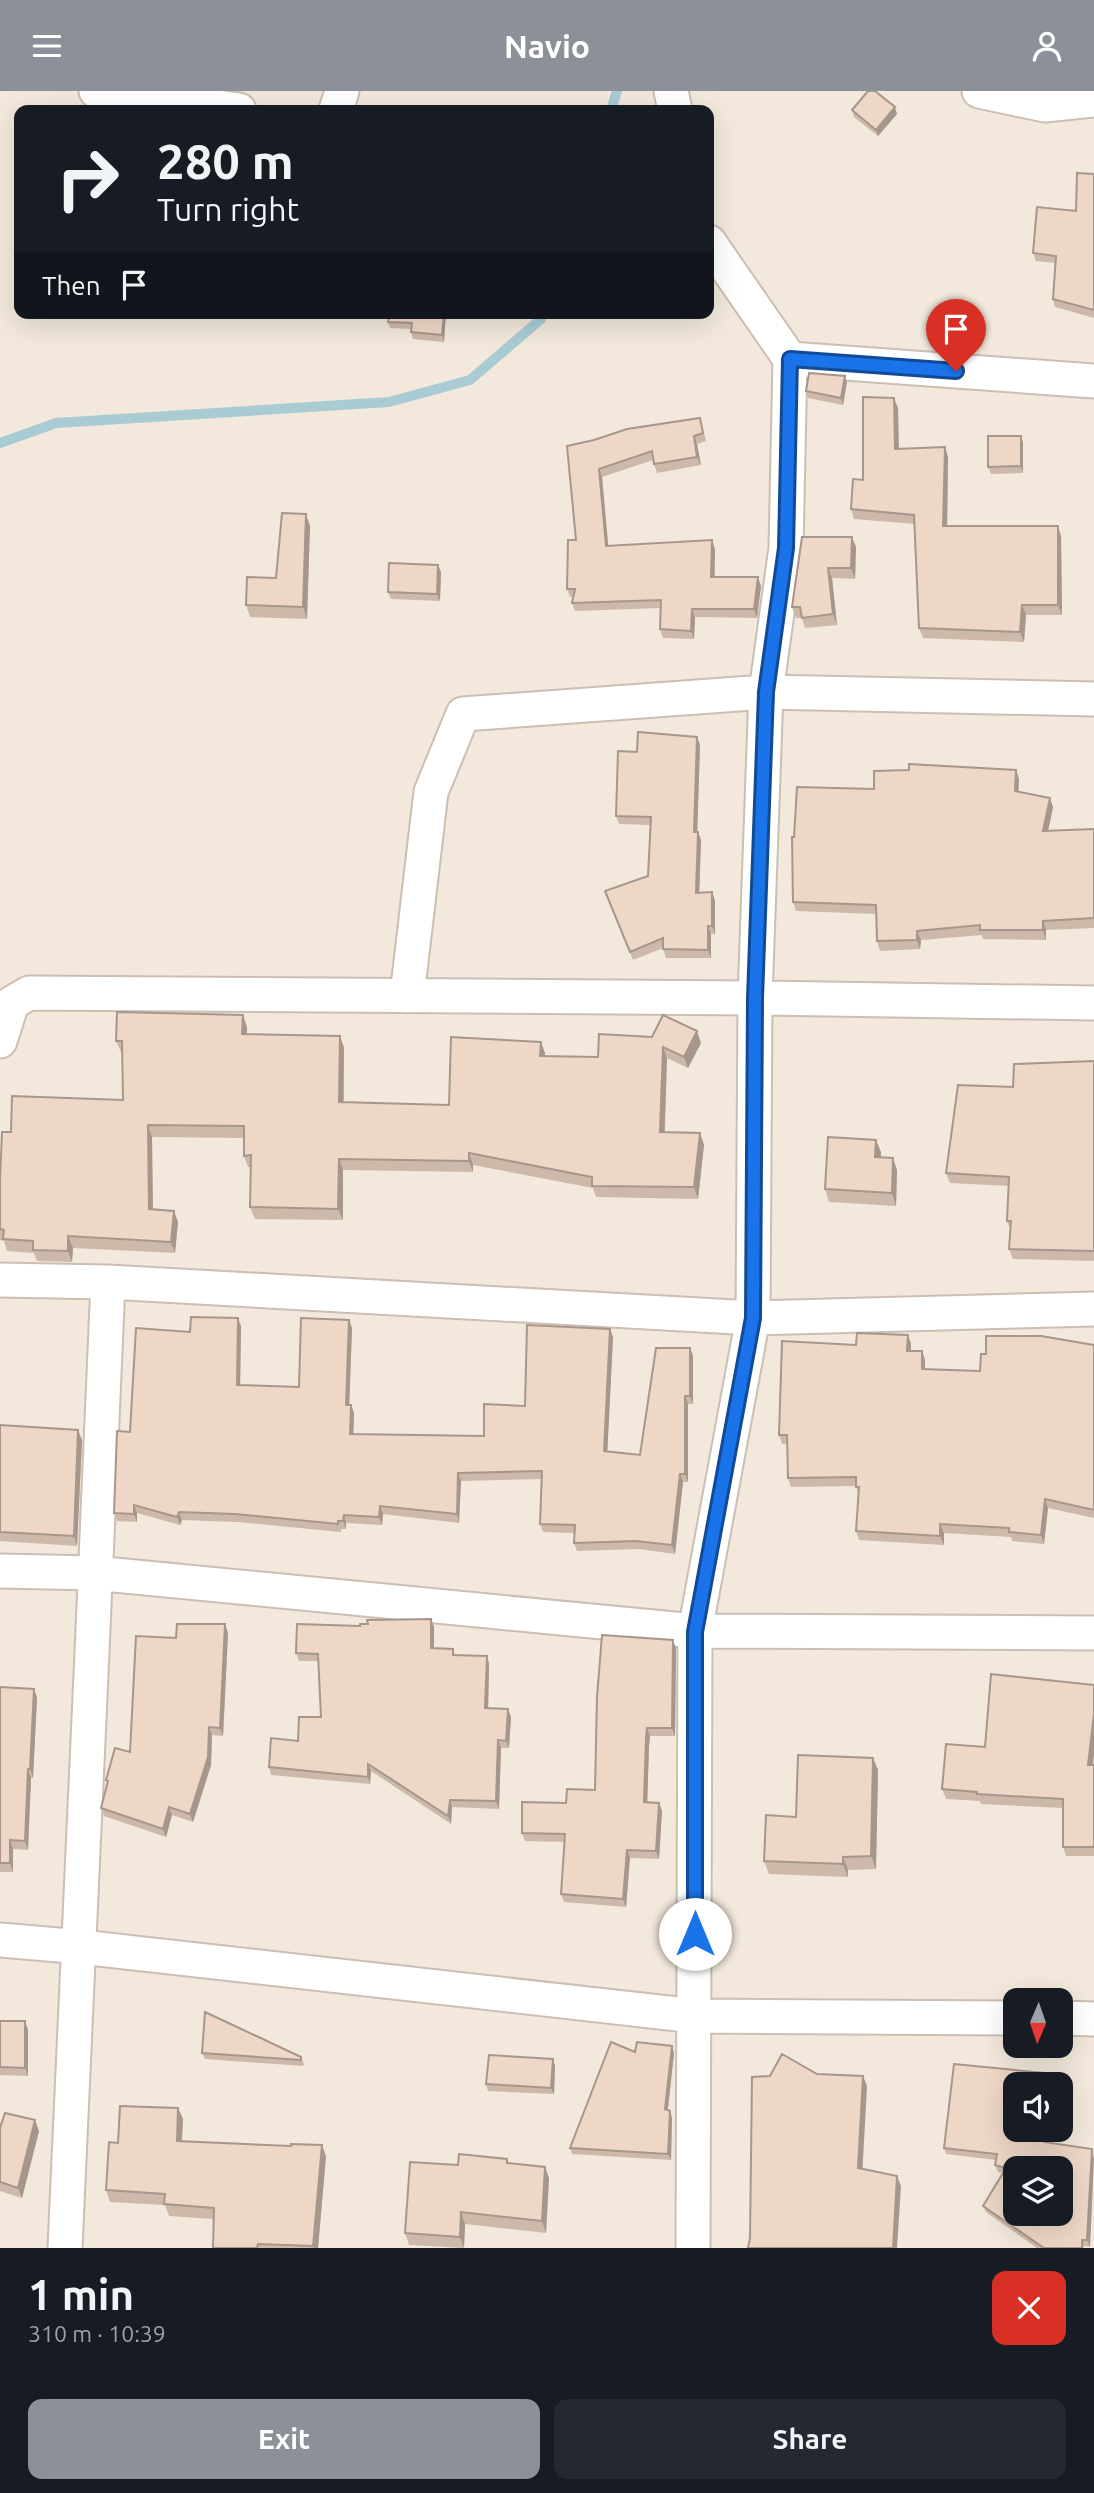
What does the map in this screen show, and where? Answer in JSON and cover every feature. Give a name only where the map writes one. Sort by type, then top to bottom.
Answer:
[{"type":"street","points":[[96,91],[201,105]]},
{"type":"street","points":[[979,91],[1045,105],[1094,100]]},
{"type":"street","points":[[693,2248],[695,1632],[753,1318],[755,998],[766,692],[786,548],[790,359],[714,249]]},
{"type":"street","points":[[790,359],[1094,381]]},
{"type":"street","points":[[407,996],[431,792],[463,715],[766,692],[1094,699]]},
{"type":"street","points":[[0,1041],[12,1003],[29,992],[1094,1003]]},
{"type":"street","points":[[0,1280],[108,1282],[753,1318],[1094,1309]]},
{"type":"street","points":[[65,2248],[81,1947],[94,1573],[108,1282]]},
{"type":"street","points":[[0,1571],[94,1573],[695,1632],[1094,1633]]},
{"type":"street","points":[[0,1940],[695,2016],[1003,2018]]},
{"type":"street","points":[[1073,2018],[1094,2019]]},
{"type":"shaded area","points":[[0,91],[1094,91],[1094,2248],[0,2248]]},
{"type":"building","points":[[868,91],[875,91],[895,107],[876,130],[852,110]]},
{"type":"building","points":[[1077,173],[1094,174],[1094,310],[1053,299],[1056,256],[1033,253],[1037,207],[1076,211]]},
{"type":"building","points":[[389,319],[443,319],[442,335],[411,332],[412,323],[388,322]]},
{"type":"building","points":[[809,373],[845,376],[841,398],[806,391]]},
{"type":"building","points":[[863,397],[894,398],[895,449],[945,447],[943,526],[1058,526],[1058,605],[1022,605],[1020,632],[919,628],[914,515],[851,509],[853,479],[863,480]]},
{"type":"building","points":[[700,418],[703,433],[694,436],[697,457],[654,464],[652,451],[599,469],[606,546],[712,540],[711,577],[758,577],[754,609],[692,609],[691,631],[660,629],[661,600],[572,603],[575,589],[567,589],[568,540],[576,540],[567,446],[627,429]]},
{"type":"building","points":[[988,436],[1021,436],[1021,466],[988,467]]},
{"type":"building","points":[[282,513],[306,514],[303,607],[246,605],[247,577],[276,578]]},
{"type":"building","points":[[802,537],[852,537],[851,568],[828,568],[833,614],[802,618],[800,607],[792,607]]},
{"type":"building","points":[[389,563],[438,565],[437,594],[388,592]]},
{"type":"building","points":[[638,732],[697,737],[694,832],[698,832],[696,893],[712,892],[712,926],[708,926],[708,950],[663,949],[663,938],[630,952],[605,891],[648,876],[651,817],[616,816],[618,751],[637,752]]},
{"type":"building","points":[[909,764],[1016,770],[1015,791],[1050,798],[1043,831],[1094,829],[1094,918],[1043,921],[1043,930],[980,930],[980,925],[917,931],[917,940],[877,941],[876,905],[793,902],[792,837],[797,787],[874,789],[874,771],[909,770]]},
{"type":"building","points":[[117,1012],[243,1015],[242,1034],[340,1036],[339,1102],[449,1105],[451,1037],[541,1042],[540,1056],[598,1057],[599,1034],[652,1037],[663,1015],[697,1031],[684,1057],[663,1047],[660,1132],[700,1133],[694,1187],[592,1186],[592,1177],[469,1153],[469,1161],[339,1159],[338,1209],[250,1207],[251,1155],[244,1156],[244,1126],[148,1125],[149,1209],[174,1211],[171,1242],[68,1236],[68,1251],[33,1250],[33,1241],[3,1239],[4,1230],[0,1229],[2,1132],[11,1132],[12,1096],[123,1100],[122,1041],[116,1041]]},
{"type":"building","points":[[1094,1061],[1094,1251],[1009,1249],[1009,1177],[946,1173],[958,1085],[1013,1087],[1014,1064]]},
{"type":"building","points":[[828,1137],[876,1140],[875,1157],[893,1158],[892,1193],[825,1189]]},
{"type":"building","points":[[191,1317],[238,1318],[237,1385],[299,1387],[301,1318],[349,1320],[346,1405],[351,1405],[350,1434],[484,1436],[484,1404],[525,1406],[527,1325],[610,1329],[604,1451],[640,1455],[656,1348],[690,1348],[690,1396],[685,1396],[685,1474],[680,1474],[672,1545],[636,1541],[574,1543],[575,1525],[540,1524],[542,1471],[458,1473],[457,1514],[380,1506],[379,1517],[344,1515],[343,1521],[338,1521],[338,1524],[235,1514],[179,1512],[177,1517],[134,1505],[134,1514],[114,1513],[117,1431],[130,1432],[136,1328],[190,1332]]},
{"type":"building","points":[[857,1333],[908,1335],[907,1351],[922,1351],[922,1369],[980,1371],[981,1354],[986,1354],[986,1336],[1041,1336],[1094,1345],[1094,1510],[1045,1499],[1041,1535],[1009,1532],[1009,1528],[940,1524],[940,1536],[856,1531],[859,1487],[856,1487],[856,1477],[788,1478],[787,1435],[779,1435],[782,1341],[856,1345]]},
{"type":"building","points":[[0,1425],[78,1430],[74,1536],[0,1532]]},
{"type":"building","points":[[431,1619],[431,1648],[453,1649],[453,1655],[487,1656],[485,1708],[508,1709],[506,1741],[498,1740],[496,1801],[450,1800],[448,1816],[368,1764],[368,1777],[269,1767],[271,1738],[298,1741],[299,1717],[321,1717],[318,1654],[296,1653],[297,1624],[360,1626],[368,1624],[367,1620]]},
{"type":"building","points":[[177,1624],[225,1624],[220,1728],[209,1727],[208,1757],[190,1814],[169,1807],[163,1829],[101,1808],[115,1748],[130,1752],[136,1636],[176,1638]]},
{"type":"building","points":[[602,1635],[673,1640],[672,1728],[647,1728],[646,1738],[644,1802],[659,1803],[656,1851],[627,1850],[623,1899],[561,1894],[565,1834],[522,1833],[522,1802],[566,1803],[567,1789],[595,1790],[597,1697]]},
{"type":"building","points":[[991,1674],[1094,1685],[1088,1765],[1094,1765],[1094,1847],[1063,1847],[1063,1799],[977,1794],[942,1789],[946,1744],[985,1747]]},
{"type":"building","points":[[0,1687],[34,1689],[25,1841],[10,1840],[10,1863],[0,1863]]},
{"type":"building","points":[[798,1755],[873,1758],[871,1856],[843,1857],[843,1864],[764,1861],[766,1815],[796,1817]]},
{"type":"building","points":[[205,2012],[301,2057],[301,2060],[202,2053]]},
{"type":"building","points":[[0,2021],[25,2021],[25,2068],[0,2067]]},
{"type":"building","points":[[611,2042],[635,2052],[637,2042],[672,2046],[665,2109],[670,2111],[668,2154],[570,2148]]},
{"type":"building","points":[[782,2054],[817,2074],[863,2076],[858,2168],[897,2176],[893,2248],[748,2248],[752,2077],[770,2076]]},
{"type":"building","points":[[489,2055],[553,2059],[551,2088],[486,2084]]},
{"type":"building","points":[[954,2064],[1035,2072],[1003,2072],[1003,2142],[1044,2142],[1092,2149],[1087,2240],[1082,2240],[1082,2248],[1044,2248],[1012,2226],[1073,2226],[1073,2156],[1003,2156],[1003,2167],[995,2165],[997,2154],[944,2148]]},
{"type":"building","points":[[120,2106],[178,2108],[177,2141],[322,2145],[313,2246],[258,2244],[257,2248],[213,2248],[214,2208],[164,2204],[165,2194],[106,2190],[109,2142],[118,2143]]},
{"type":"building","points":[[5,2113],[35,2120],[18,2188],[0,2182],[0,2128]]},
{"type":"building","points":[[459,2154],[507,2159],[507,2163],[545,2167],[542,2221],[461,2212],[460,2237],[405,2233],[410,2162],[458,2165]]},
{"type":"building","points":[[1003,2173],[1003,2220],[983,2206]]},
{"type":"waterway","points":[[613,105],[617,91]]},
{"type":"waterway","points":[[0,443],[56,423],[389,402],[470,380],[541,319]]},
{"type":"route","points":[[695,1934],[695,1632],[753,1318],[755,998],[766,692],[786,548],[790,359],[956,371]]}]
